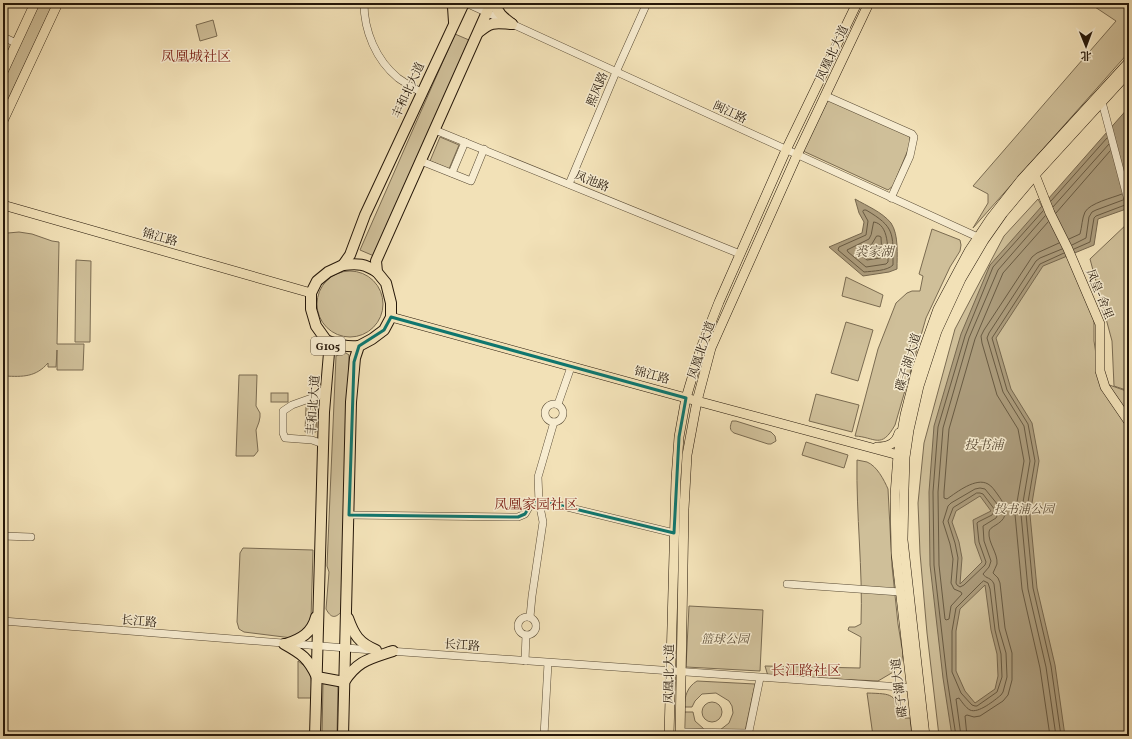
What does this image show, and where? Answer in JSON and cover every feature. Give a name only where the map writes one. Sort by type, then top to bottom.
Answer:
[{"type":"highway","points":[[451,3],[453,7],[454,23]]},
{"type":"highway","name":"丰和北大道","points":[[343,265],[350,255],[365,215],[454,23],[465,3]]},
{"type":"highway","points":[[377,272],[376,261],[491,3]]},
{"type":"highway","points":[[495,3],[496,8],[501,15],[512,24]]},
{"type":"highway","points":[[478,32],[488,24],[512,24]]},
{"type":"highway","points":[[311,293],[317,281],[328,272],[343,265],[356,264],[368,267],[377,272],[386,283],[391,303],[392,317]]},
{"type":"highway","name":"丰和北大道","points":[[311,293],[311,309],[316,326],[326,340],[330,353],[324,412],[318,607],[321,646],[317,677],[315,736]]},
{"type":"highway","name":"G105","points":[[343,736],[351,402],[355,358],[359,346],[384,330],[392,317]]},
{"type":"highway","points":[[326,340],[338,345],[350,347],[359,346]]},
{"type":"highway","points":[[320,568],[326,575],[321,646]]},
{"type":"highway","points":[[285,644],[302,638],[309,632],[314,623],[318,607]]},
{"type":"highway","points":[[346,612],[352,629],[359,639],[364,645],[376,650]]},
{"type":"highway","points":[[285,644],[304,657],[311,665],[317,677],[344,682],[350,672],[357,665],[393,651]]},
{"type":"main road","points":[[3,72],[35,3]]},
{"type":"main road","points":[[3,121],[58,3]]},
{"type":"main road","name":"凤凰北大道","points":[[669,736],[676,479],[679,437],[686,398],[701,348],[718,302],[786,150],[857,3]]},
{"type":"main road","name":"凤凰北大道","points":[[680,734],[686,455],[697,401],[711,348],[797,155],[869,3]]},
{"type":"main road","name":"碟子湖大道","points":[[925,736],[900,592],[896,553],[895,495],[902,456],[919,386],[937,331],[991,218],[1021,180],[1129,62]]},
{"type":"main road","name":"碟子湖大道","points":[[917,736],[916,688],[903,540],[904,489],[902,456],[905,414],[917,368],[938,309],[969,251],[1035,175],[1129,72]]},
{"type":"main road","name":"凤皇-舍里","points":[[1035,175],[1050,213],[1068,250],[1100,324],[1100,371],[1105,387],[1129,422]]},
{"type":"main road","name":"锦江路","points":[[3,205],[311,293]]},
{"type":"main road","name":"锦江路","points":[[392,317],[902,456]]},
{"type":"main road","points":[[868,447],[888,446],[895,441],[898,437],[905,414]]},
{"type":"street","points":[[364,3],[364,13],[368,29],[378,56],[398,78],[422,92]]},
{"type":"street","name":"闽江路","points":[[465,3],[981,239]]},
{"type":"street","name":"熙凤路","points":[[569,184],[647,3]]},
{"type":"street","points":[[3,37],[16,43]]},
{"type":"street","points":[[826,96],[912,134],[914,138],[910,156],[891,198]]},
{"type":"street","points":[[1102,102],[1129,204]]},
{"type":"street","name":"凤池路","points":[[435,130],[740,254]]},
{"type":"street","points":[[452,173],[465,142]]},
{"type":"street","points":[[421,160],[471,181],[484,149]]},
{"type":"street","points":[[558,404],[571,367]]},
{"type":"street","points":[[323,444],[312,440],[286,438],[283,433],[283,411],[292,405],[320,395],[327,383]]},
{"type":"street","points":[[552,404],[558,404],[564,413],[560,421],[554,422],[546,417],[545,411],[546,408],[552,404]]},
{"type":"street","points":[[530,618],[543,522],[539,502],[538,477],[554,422]]},
{"type":"street","points":[[349,514],[518,517],[525,514],[532,502],[546,502],[674,533]]},
{"type":"street","points":[[3,536],[31,537]]},
{"type":"street","points":[[787,584],[900,592]]},
{"type":"street","points":[[527,617],[535,621],[536,627],[534,632],[526,636],[521,633],[518,624],[521,619],[527,617]]},
{"type":"street","name":"长江路","points":[[3,621],[285,644],[916,688]]},
{"type":"street","points":[[525,661],[526,636]]},
{"type":"street","points":[[544,736],[548,663]]},
{"type":"street","points":[[680,734],[748,735],[760,678]]},
{"type":"highlighted area","points":[[391,317],[686,398],[679,437],[674,533],[546,502],[532,502],[525,514],[518,517],[349,515],[354,362],[359,346],[384,330]]},
{"type":"green space","points":[[39,3],[54,3],[3,114],[3,81]]},
{"type":"green space","points":[[1099,3],[1124,3],[1129,6],[1129,52],[973,228],[988,203],[988,194],[973,186],[1116,21],[1095,7]]},
{"type":"green space","points":[[213,20],[217,36],[200,41],[196,25]]},
{"type":"green space","points":[[455,34],[469,40],[374,256],[360,250]]},
{"type":"green space","points":[[827,99],[908,135],[910,138],[910,145],[893,186],[888,190],[803,151]]},
{"type":"green space","points":[[440,137],[459,145],[449,169],[430,161]]},
{"type":"green space","name":"投书浦公园","points":[[1038,199],[1071,263],[1094,318],[1094,341],[1101,382],[1129,392],[1129,736],[939,736],[927,633],[920,553],[918,503],[924,443],[955,329],[1004,236]]},
{"type":"green space","points":[[1129,222],[1129,391],[1114,386],[1112,341],[1090,259]]},
{"type":"green space","points":[[932,229],[960,240],[960,251],[950,267],[926,318],[895,425],[890,433],[881,440],[855,436],[878,349],[896,303],[907,293],[912,291],[920,291],[923,276],[919,274]]},
{"type":"green space","points":[[19,232],[32,234],[59,242],[57,344],[84,344],[83,370],[57,370],[57,350],[56,367],[48,367],[48,363],[34,374],[18,376],[3,375],[3,235]]},
{"type":"green space","points":[[76,260],[91,261],[90,342],[75,342]]},
{"type":"green space","points":[[343,271],[357,271],[369,276],[378,285],[383,297],[381,317],[374,328],[357,337],[343,337],[331,332],[322,323],[317,311],[317,297],[322,285],[331,276]]},
{"type":"green space","points":[[846,277],[883,295],[880,307],[842,296]]},
{"type":"green space","points":[[846,322],[873,330],[858,381],[831,373]]},
{"type":"green space","points":[[342,353],[349,355],[342,611],[335,616],[331,616],[326,609],[329,572],[327,566],[336,356]]},
{"type":"green space","points":[[239,375],[257,375],[256,406],[260,413],[260,417],[256,430],[258,451],[254,456],[236,456]]},
{"type":"green space","points":[[271,393],[288,393],[288,402],[271,402]]},
{"type":"green space","points":[[816,394],[859,405],[852,432],[809,421]]},
{"type":"green space","points":[[306,407],[317,407],[316,432],[305,432]]},
{"type":"green space","points":[[732,421],[771,432],[775,436],[776,441],[768,444],[734,433],[730,428]]},
{"type":"green space","points":[[806,442],[848,455],[844,468],[802,455]]},
{"type":"green space","points":[[857,460],[871,464],[877,470],[888,489],[892,566],[898,624],[903,654],[901,665],[895,671],[878,681],[768,676],[765,666],[860,668],[861,637],[848,630],[849,627],[855,627],[861,624]]},
{"type":"green space","points":[[243,548],[313,550],[311,619],[302,632],[292,638],[244,632],[239,629],[237,622],[240,553]]},
{"type":"green space","name":"篮球公园","points":[[689,606],[763,610],[760,671],[686,667]]},
{"type":"green space","points":[[298,661],[307,669],[311,677],[312,698],[298,698]]},
{"type":"green space","points":[[697,681],[755,684],[745,731],[720,730],[729,723],[733,713],[732,706],[729,701],[716,693],[702,694],[695,701],[692,707],[684,707],[687,692]]},
{"type":"green space","points":[[338,682],[337,736],[322,736],[323,683]]},
{"type":"green space","points":[[867,693],[892,696],[904,718],[910,718],[912,736],[873,736]]},
{"type":"green space","points":[[708,702],[716,702],[722,708],[722,716],[716,722],[708,722],[702,716],[702,708]]},
{"type":"green space","points":[[683,712],[693,712],[695,721],[704,729],[683,729]]},
{"type":"water","name":"投书浦","points":[[1129,107],[1129,208],[1098,219],[1094,245],[1043,266],[996,338],[1011,389],[1032,423],[1039,461],[1030,515],[1037,588],[1055,665],[1065,736],[952,736],[943,678],[930,565],[929,492],[934,426],[961,334],[990,265]],"holes":[[[980,496],[991,511],[973,520],[975,543],[982,562],[960,584],[962,558],[959,542],[952,522],[956,511]],[[985,585],[991,630],[997,654],[998,676],[995,689],[975,703],[965,691],[956,671],[956,631],[960,609]]]},
{"type":"water","name":"裘家湖","points":[[855,199],[879,212],[891,223],[894,228],[897,251],[897,269],[889,272],[863,276],[829,247],[862,233],[864,222],[859,213]]},
{"type":"district","name":"凤凰城社区","points":[[196,56]]},
{"type":"district","name":"凤凰家园社区","points":[[536,504]]},
{"type":"district","name":"长江路社区","points":[[806,670]]}]
